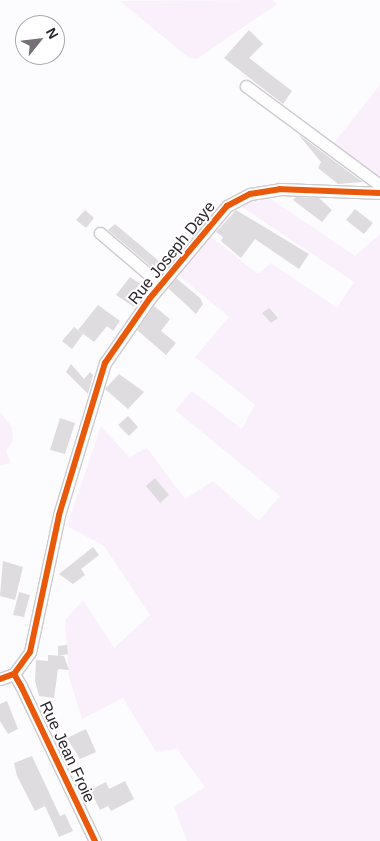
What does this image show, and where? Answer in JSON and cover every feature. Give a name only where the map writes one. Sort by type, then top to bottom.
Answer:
[{"type":"street","points":[[246,86],[380,185]]},
{"type":"street","name":"Rue Joseph Daye","points":[[14,674],[30,652],[59,515],[105,364],[161,285],[227,206],[250,194],[280,190],[380,193]]},
{"type":"street","points":[[100,233],[161,285]]},
{"type":"street","points":[[0,679],[14,674]]},
{"type":"street","name":"Rue Jean Froie","points":[[14,674],[95,841]]},
{"type":"shaded area","points":[[272,0],[277,4],[197,59],[189,58],[120,1]]},
{"type":"shaded area","points":[[380,85],[380,185],[330,148]]},
{"type":"shaded area","points":[[268,197],[355,256],[380,234],[380,841],[187,841],[174,807],[205,787],[177,749],[156,752],[123,698],[82,719],[69,677],[65,620],[83,600],[114,648],[150,615],[104,546],[67,526],[101,426],[129,457],[147,448],[185,499],[213,481],[259,521],[280,496],[175,410],[192,391],[242,429],[255,405],[195,357],[229,317],[173,271],[205,232],[258,274],[271,263],[337,308],[354,282],[239,205]]},
{"type":"shaded area","points":[[0,412],[12,427],[13,440],[6,451],[11,463],[0,466]]},
{"type":"building","points":[[249,30],[263,44],[249,58],[292,91],[283,104],[224,58]]},
{"type":"building","points":[[298,134],[363,182],[338,184],[318,168],[321,162]]},
{"type":"building","points":[[296,197],[319,198],[332,210],[322,222],[293,200]]},
{"type":"building","points":[[355,209],[373,223],[364,234],[346,220]]},
{"type":"building","points":[[85,210],[94,218],[86,228],[76,220]]},
{"type":"building","points":[[236,210],[309,254],[299,269],[255,239],[241,258],[221,241],[223,237],[216,232]]},
{"type":"building","points":[[115,224],[166,267],[160,274],[108,230]]},
{"type":"building","points":[[130,277],[146,288],[134,307],[116,295]]},
{"type":"building","points":[[176,278],[200,298],[203,304],[196,314],[168,288]]},
{"type":"building","points":[[98,305],[120,321],[113,331],[107,326],[94,342],[78,330]]},
{"type":"building","points":[[154,306],[170,319],[161,331],[176,343],[166,355],[137,330]]},
{"type":"building","points":[[269,308],[278,318],[271,323],[262,313]]},
{"type":"building","points":[[74,327],[83,334],[72,349],[62,341]]},
{"type":"building","points":[[71,364],[84,379],[90,372],[93,375],[88,394],[66,372]]},
{"type":"building","points":[[119,374],[144,392],[128,409],[105,389]]},
{"type":"building","points":[[128,416],[138,427],[129,436],[118,425]]},
{"type":"building","points":[[60,418],[75,423],[65,454],[50,450]]},
{"type":"building","points":[[155,478],[169,495],[160,503],[146,486]]},
{"type":"building","points":[[93,547],[99,555],[81,569],[85,575],[73,584],[59,574]]},
{"type":"building","points":[[3,561],[23,567],[15,600],[0,596]]},
{"type":"building","points":[[19,592],[30,595],[24,617],[13,615]]},
{"type":"building","points":[[67,645],[68,654],[58,656],[58,646]]},
{"type":"building","points":[[48,655],[64,656],[69,670],[58,669],[54,698],[39,696],[35,681],[36,660],[48,661]]},
{"type":"building","points":[[7,701],[18,729],[8,734],[0,721],[0,704]]},
{"type":"building","points":[[86,729],[96,752],[80,759],[67,738]]},
{"type":"building","points":[[32,756],[60,816],[65,814],[73,831],[59,837],[45,806],[35,811],[17,776],[14,763]]},
{"type":"building","points":[[125,781],[134,799],[111,811],[108,806],[100,810],[90,790],[106,782],[109,789]]},
{"type":"cycle path","points":[[14,674],[30,652],[59,515],[105,363],[150,298],[227,206],[250,194],[280,189],[380,193]]},
{"type":"cycle path","points":[[0,679],[14,674],[95,841]]}]
